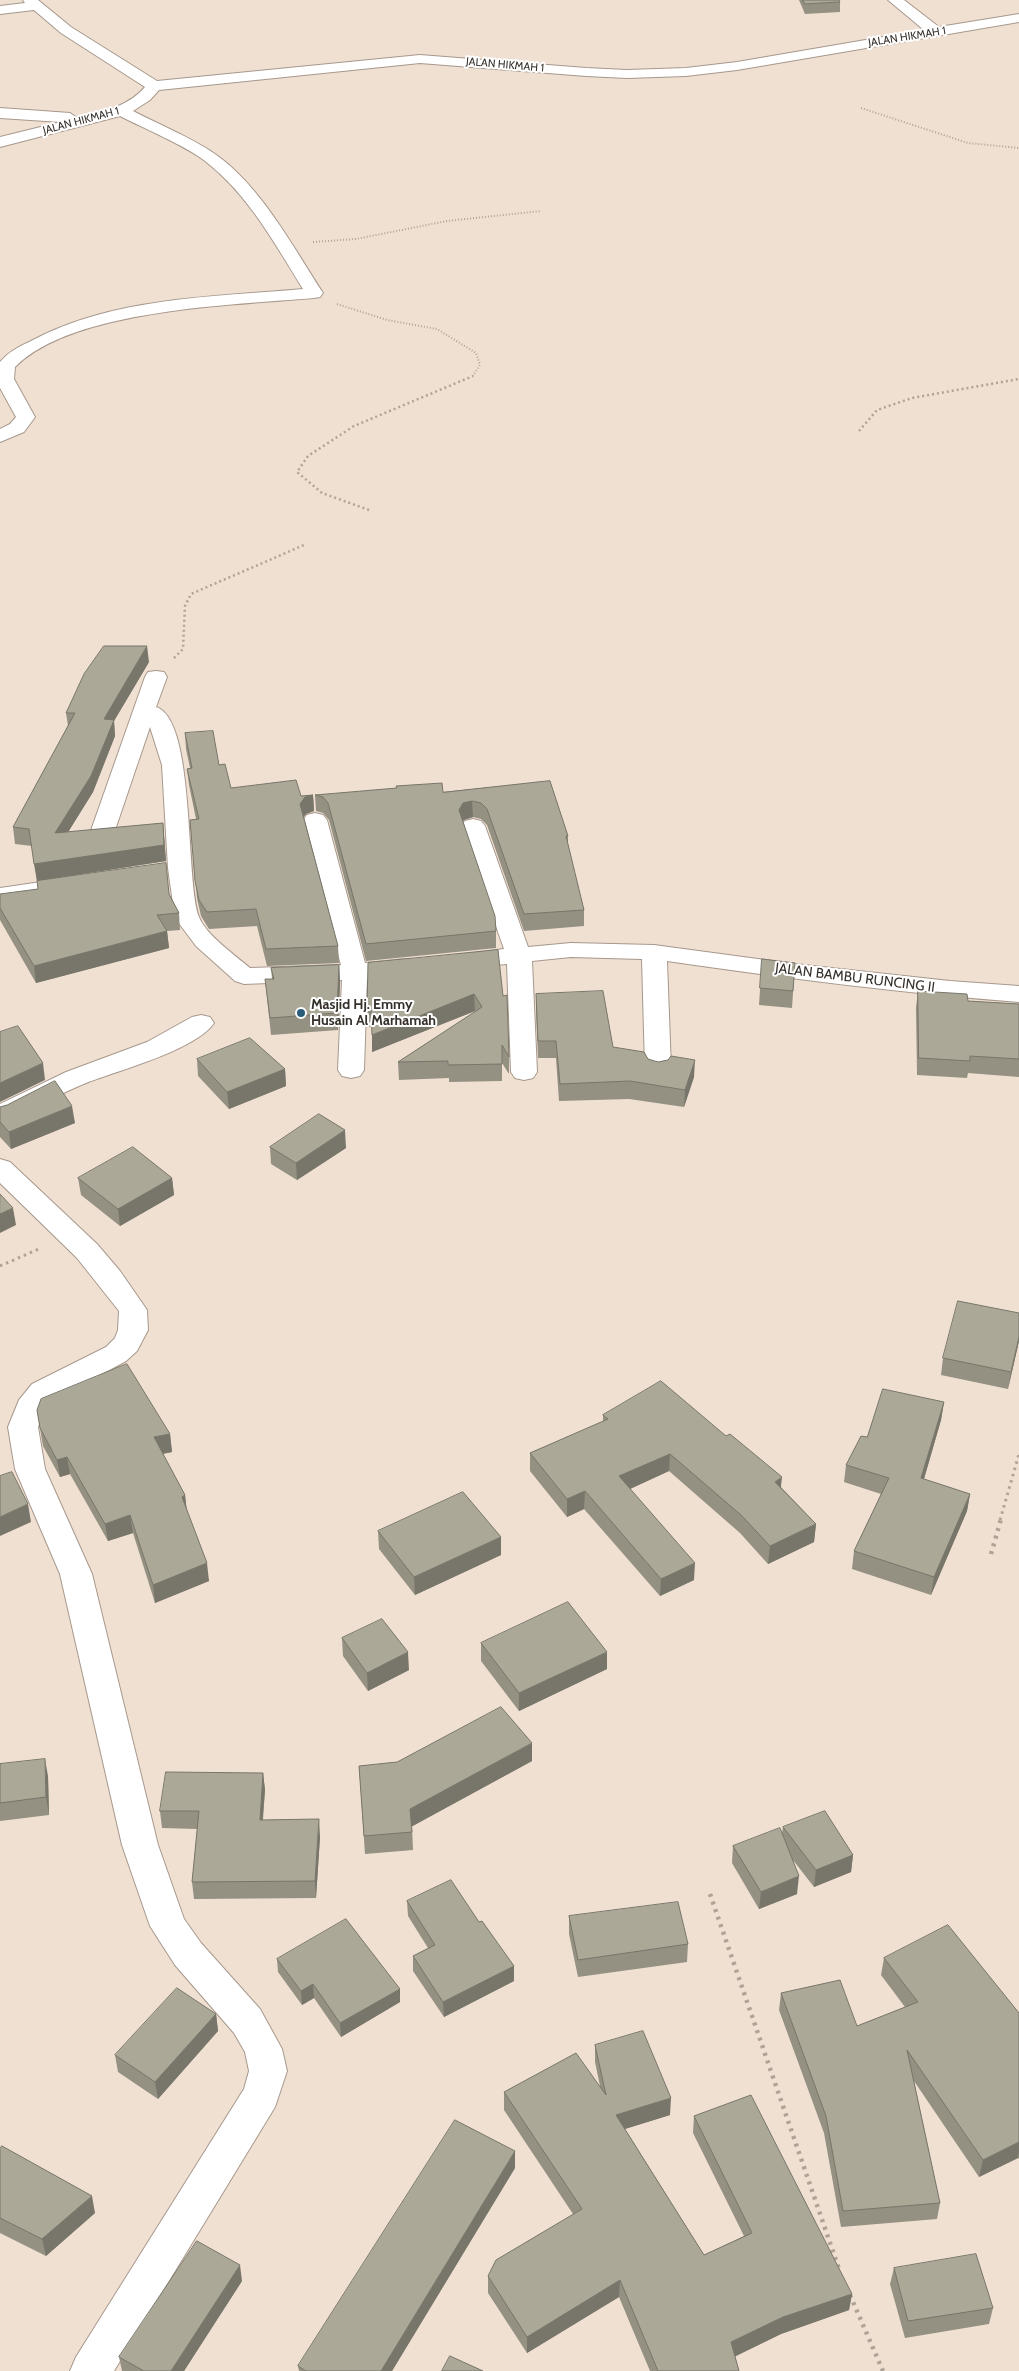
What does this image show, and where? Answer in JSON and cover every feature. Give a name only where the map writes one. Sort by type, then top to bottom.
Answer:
[{"type":"street","points":[[895,0],[936,32]]},
{"type":"street","points":[[0,10],[34,3],[66,30],[154,86]]},
{"type":"street","name":"JALAN HIKMAH 1","points":[[0,142],[122,111],[145,97],[154,86],[420,59],[586,72],[664,73],[737,66],[1019,18]]},
{"type":"street","points":[[0,436],[17,428],[26,417],[22,405],[8,385],[4,373],[9,362],[60,333],[96,321],[134,313],[314,293],[238,182],[209,157],[122,111]]},
{"type":"street","points":[[0,112],[68,117],[77,122]]},
{"type":"street","points":[[100,836],[156,676]]},
{"type":"street","name":"JALAN BAMBU RUNCING II","points":[[144,711],[152,713],[158,718],[174,765],[171,870],[187,918],[205,941],[244,976],[320,975],[571,950],[654,952],[795,972],[950,989],[1019,994]]},
{"type":"street","points":[[315,820],[355,971],[350,1070]]},
{"type":"street","points":[[473,826],[519,956],[524,1072]]},
{"type":"street","points":[[0,894],[95,881]]},
{"type":"street","points":[[654,952],[658,1068]]},
{"type":"street","points":[[0,1115],[74,1079],[152,1050],[184,1035],[201,1023]]},
{"type":"street","points":[[0,1168],[71,1235],[110,1278],[133,1310],[133,1330],[127,1344],[116,1354],[43,1392],[30,1408],[23,1428],[30,1469],[76,1574],[140,1845],[168,1926],[188,1954],[247,2022],[263,2049],[268,2071],[262,2095],[91,2371]]},
{"type":"path","points":[[861,108],[968,143],[1019,148]]},
{"type":"path","points":[[282,245],[356,239],[447,221],[541,211]]},
{"type":"path","points":[[314,293],[324,299],[387,320],[437,329],[476,353],[480,365],[472,378],[420,397],[354,426],[308,456],[297,472],[322,493],[369,510]]},
{"type":"path","points":[[860,430],[877,410],[912,398],[1019,379]]},
{"type":"path","points":[[156,676],[183,649],[185,606],[191,594],[304,545]]},
{"type":"path","points":[[0,1266],[71,1235]]},
{"type":"path","points":[[991,1554],[1019,1454]]},
{"type":"path","points":[[710,1894],[843,2277]]},
{"type":"path","points":[[846,2286],[883,2371]]},
{"type":"building","points":[[803,0],[839,0],[840,2],[805,4]]},
{"type":"building","points":[[104,646],[147,646],[104,719],[114,720],[91,776],[55,833],[163,823],[164,845],[34,864],[29,829],[13,827],[75,713],[66,713],[84,674]]},
{"type":"building","points":[[213,731],[219,765],[225,764],[231,788],[296,780],[301,796],[313,795],[305,797],[300,804],[338,946],[266,949],[256,909],[207,912],[199,900],[195,881],[190,820],[199,819],[187,769],[192,768],[185,733]]},
{"type":"building","points":[[550,781],[568,836],[566,836],[584,910],[524,914],[487,809],[481,803],[472,801],[463,803],[459,810],[495,916],[496,931],[366,944],[328,803],[323,797],[315,795],[442,783],[443,792]]},
{"type":"building","points":[[166,863],[169,894],[179,913],[157,915],[167,931],[34,966],[0,908],[0,894],[38,889],[37,881]]},
{"type":"building","points":[[498,950],[503,996],[507,995],[509,1057],[502,1045],[502,1064],[448,1065],[448,1061],[398,1062],[482,1007],[474,994],[372,1035],[371,1010],[367,1010],[368,963]]},
{"type":"building","points":[[762,959],[795,963],[793,991],[760,988]]},
{"type":"building","points":[[339,965],[337,1013],[270,1018],[265,979],[274,979],[271,968]]},
{"type":"building","points":[[603,991],[613,1047],[644,1052],[648,1059],[658,1062],[668,1060],[671,1056],[695,1060],[685,1090],[630,1081],[560,1084],[556,1041],[538,1041],[536,994]]},
{"type":"building","points":[[918,991],[967,994],[968,1001],[1019,1004],[1019,1059],[970,1056],[970,1061],[919,1058]]},
{"type":"building","points":[[18,1026],[43,1063],[0,1083],[0,1032]]},
{"type":"building","points":[[250,1038],[285,1069],[227,1092],[197,1059]]},
{"type":"building","points":[[55,1081],[72,1106],[9,1132],[0,1122],[0,1107]]},
{"type":"building","points":[[319,1114],[345,1130],[296,1163],[270,1147]]},
{"type":"building","points":[[133,1147],[172,1178],[118,1209],[78,1178]]},
{"type":"building","points":[[0,1194],[13,1208],[0,1214]]},
{"type":"building","points":[[958,1301],[1019,1313],[1019,1337],[1011,1372],[943,1358]]},
{"type":"building","points":[[127,1364],[170,1434],[154,1437],[185,1495],[182,1497],[207,1563],[153,1585],[130,1515],[105,1524],[67,1457],[57,1460],[40,1428],[37,1410],[41,1399]]},
{"type":"building","points":[[661,1381],[726,1436],[730,1434],[782,1477],[775,1482],[816,1524],[770,1546],[741,1515],[670,1454],[619,1476],[695,1563],[661,1579],[585,1491],[567,1499],[530,1453],[608,1419],[603,1415]]},
{"type":"building","points":[[883,1389],[944,1402],[921,1478],[970,1494],[934,1577],[854,1551],[889,1478],[846,1465],[861,1436],[867,1437]]},
{"type":"building","points":[[12,1472],[28,1504],[0,1517],[0,1476]]},
{"type":"building","points":[[463,1492],[501,1537],[414,1577],[378,1531]]},
{"type":"building","points":[[568,1602],[607,1652],[519,1693],[481,1643]]},
{"type":"building","points":[[382,1619],[408,1652],[367,1673],[342,1638]]},
{"type":"building","points":[[501,1707],[532,1743],[410,1809],[412,1832],[364,1836],[359,1766],[397,1762]]},
{"type":"building","points":[[45,1759],[46,1797],[0,1803],[0,1764]]},
{"type":"building","points":[[166,1772],[263,1773],[260,1820],[319,1819],[315,1881],[192,1882],[199,1811],[160,1811]]},
{"type":"building","points":[[825,1811],[853,1855],[816,1870],[783,1827]]},
{"type":"building","points":[[780,1828],[799,1876],[761,1892],[733,1846]]},
{"type":"building","points":[[451,1880],[479,1922],[482,1921],[514,1966],[443,2002],[413,1956],[435,1945],[407,1901]]},
{"type":"building","points":[[678,1902],[688,1944],[578,1960],[569,1916]]},
{"type":"building","points":[[346,1919],[400,1989],[340,2023],[313,1984],[301,1991],[277,1959]]},
{"type":"building","points":[[948,1925],[1019,2013],[1019,2142],[983,2160],[907,2050],[940,2203],[843,2211],[826,2116],[781,1993],[840,1980],[857,2026],[918,2002],[884,1958]]},
{"type":"building","points":[[177,1988],[216,2014],[155,2082],[115,2055]]},
{"type":"building","points":[[643,2031],[671,2098],[616,2115],[704,2255],[752,2233],[694,2116],[751,2095],[852,2294],[783,2317],[731,2342],[739,2371],[658,2371],[620,2280],[527,2337],[488,2276],[496,2260],[582,2209],[504,2092],[576,2053],[606,2095],[595,2045]]},
{"type":"building","points":[[455,2120],[515,2151],[381,2371],[306,2371],[298,2366]]},
{"type":"building","points":[[2,2146],[92,2196],[42,2239],[0,2218],[0,2149]]},
{"type":"building","points":[[197,2241],[240,2265],[171,2371],[144,2371],[119,2357]]},
{"type":"building","points":[[976,2254],[993,2308],[908,2321],[894,2268]]},
{"type":"building","points":[[450,2356],[483,2371],[442,2371]]},
{"type":"place","name":"Masjid Hj. Emmy Husain Al Marhamah","points":[[301,1013]]}]
